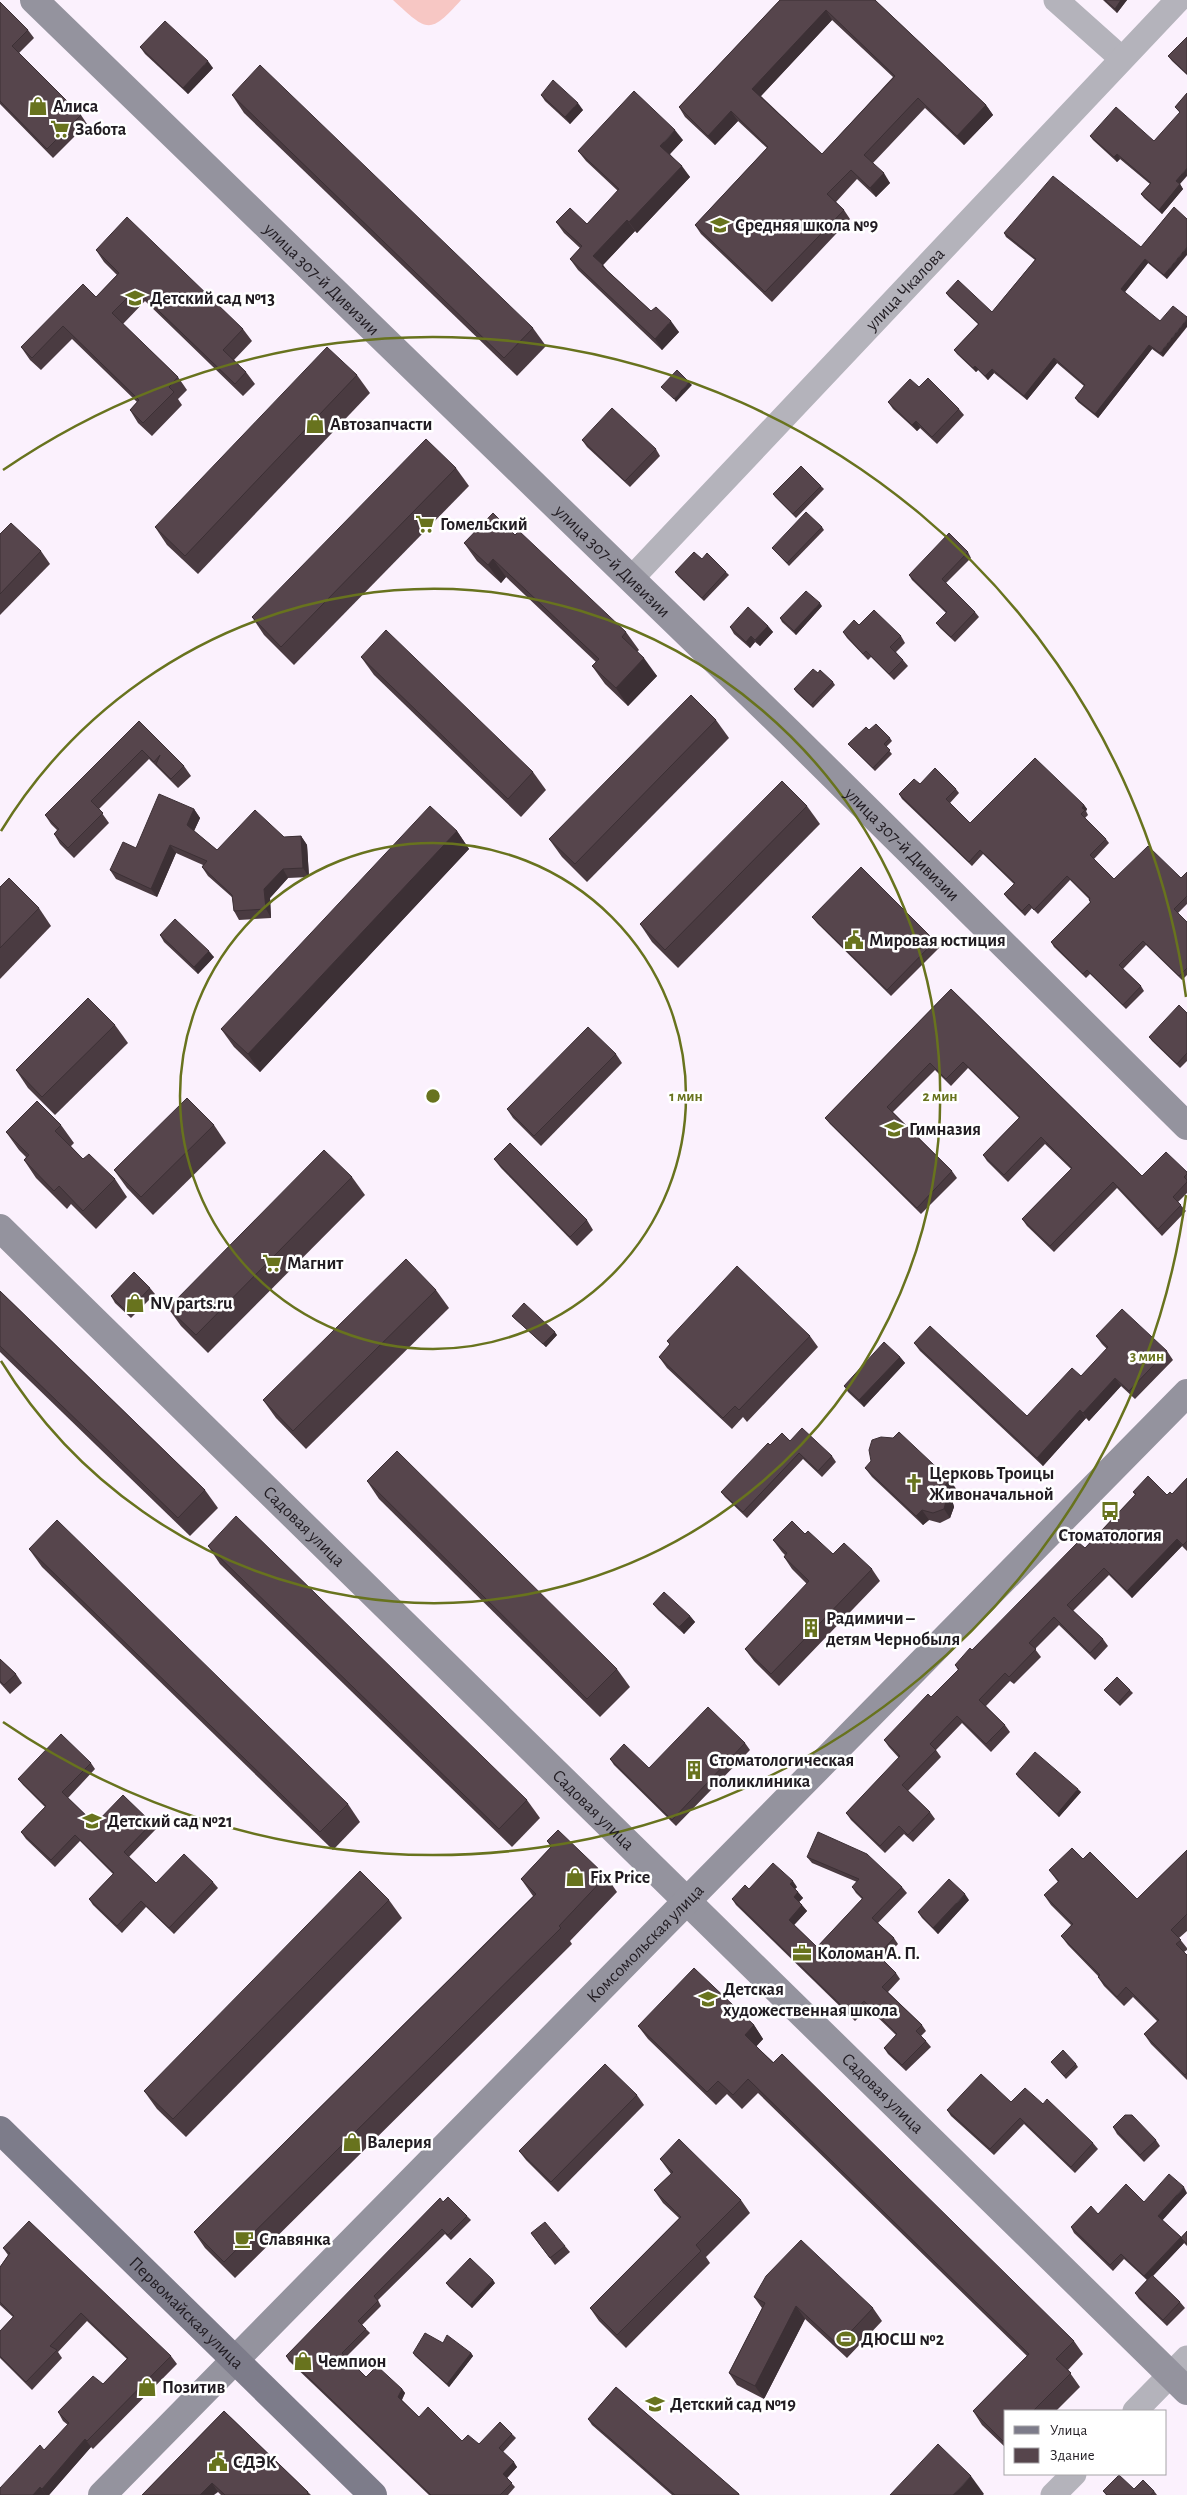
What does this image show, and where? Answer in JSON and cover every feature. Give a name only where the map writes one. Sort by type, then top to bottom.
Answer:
[{"type":"main road","name":"Первомайская улица","points":[[0,2130],[373,2495]]},
{"type":"street","name":"улица 307-й Дивизии","points":[[34,0],[631,579],[1187,1126]]},
{"type":"street","points":[[1056,0],[1121,58]]},
{"type":"street","name":"улица Чкалова","points":[[631,579],[1121,58],[1178,0]]},
{"type":"street","name":"Садовая улица","points":[[3,1235],[688,1900],[1182,2375]]},
{"type":"street","name":"Комсомольская улица","points":[[102,2495],[1187,1393]]},
{"type":"street","points":[[1136,2410],[1182,2375]]},
{"type":"street","points":[[1053,2495],[1073,2475]]},
{"type":"shaded area","points":[[393,0],[461,0],[442,20],[428,25],[413,18]]},
{"type":"building","points":[[780,0],[875,0],[986,105],[957,136],[918,98],[864,155],[884,173],[870,188],[851,170],[827,194],[844,210],[765,292],[695,225],[768,147],[731,111],[708,136],[679,107]],"holes":[[[826,10],[895,76],[822,154],[752,89]]]},
{"type":"building","points":[[1105,0],[1121,0],[1115,9]]},
{"type":"building","points":[[0,2],[28,30],[12,46],[81,115],[47,149],[0,101]]},
{"type":"building","points":[[165,21],[208,61],[183,88],[140,47]]},
{"type":"building","points":[[1187,37],[1187,74],[1168,56]]},
{"type":"building","points":[[260,65],[533,328],[504,358],[232,95]]},
{"type":"building","points":[[553,80],[578,103],[565,117],[541,95]]},
{"type":"building","points":[[634,91],[675,130],[660,146],[682,166],[629,222],[627,220],[593,256],[651,311],[656,307],[671,321],[655,339],[570,259],[582,246],[556,222],[570,208],[587,224],[619,189],[578,151]]},
{"type":"building","points":[[1187,93],[1187,168],[1176,181],[1180,184],[1159,210],[1141,194],[1151,183],[1117,154],[1114,157],[1090,136],[1116,107],[1154,141],[1180,112],[1175,107]]},
{"type":"building","points":[[1053,176],[1141,247],[1174,207],[1187,219],[1187,247],[1164,275],[1145,259],[1121,289],[1160,321],[1173,306],[1187,319],[1160,353],[1149,345],[1095,414],[1075,398],[1085,385],[1054,358],[1024,396],[992,369],[985,376],[975,366],[973,368],[954,350],[979,324],[946,293],[958,280],[992,312],[1036,259],[1004,233]]},
{"type":"building","points":[[127,217],[243,329],[223,350],[246,372],[235,384],[136,289],[112,313],[178,377],[169,387],[174,392],[143,423],[130,410],[139,400],[63,326],[32,358],[21,347],[83,284],[96,297],[119,273],[96,250]]},
{"type":"building","points":[[327,347],[357,375],[185,556],[155,527]]},
{"type":"building","points":[[677,370],[689,382],[674,399],[661,387]]},
{"type":"building","points":[[928,378],[959,409],[932,437],[916,421],[912,425],[888,402],[910,379],[919,387]]},
{"type":"building","points":[[612,408],[656,449],[625,481],[582,440]]},
{"type":"building","points":[[426,439],[456,468],[281,647],[252,617]]},
{"type":"building","points":[[801,466],[821,486],[793,514],[773,494]]},
{"type":"building","points":[[806,512],[822,527],[787,563],[772,548]]},
{"type":"building","points":[[493,513],[515,535],[519,531],[626,632],[622,637],[644,658],[616,688],[592,666],[599,659],[493,559],[488,565],[464,543]]},
{"type":"building","points":[[11,523],[41,551],[0,594],[0,534]]},
{"type":"building","points":[[949,533],[968,552],[942,579],[975,612],[951,637],[936,623],[947,612],[909,575]]},
{"type":"building","points":[[694,552],[702,559],[707,553],[726,572],[702,598],[675,572]]},
{"type":"building","points":[[806,591],[820,603],[794,631],[780,618]]},
{"type":"building","points":[[748,607],[768,626],[755,640],[751,636],[746,642],[730,627]]},
{"type":"building","points":[[874,610],[901,636],[890,647],[903,660],[889,674],[866,651],[863,654],[843,632],[854,620],[859,625]]},
{"type":"building","points":[[386,630],[533,772],[508,799],[361,657]]},
{"type":"building","points":[[813,669],[818,673],[820,670],[833,682],[811,705],[794,689]]},
{"type":"building","points":[[691,695],[716,720],[575,864],[549,839]]},
{"type":"building","points":[[139,721],[184,766],[171,779],[156,764],[160,755],[154,762],[142,750],[91,801],[103,813],[68,848],[54,834],[59,829],[45,815]]},
{"type":"building","points":[[876,724],[890,738],[884,744],[890,750],[873,768],[848,744],[866,727],[869,730]]},
{"type":"building","points":[[1035,758],[1084,805],[1082,808],[1085,810],[1081,814],[1106,839],[1090,855],[1114,879],[1148,846],[1181,878],[1187,872],[1187,896],[1174,909],[1187,922],[1187,968],[1179,976],[1143,941],[1119,965],[1141,986],[1123,1005],[1087,970],[1083,974],[1051,942],[1091,902],[1090,898],[1067,876],[1034,910],[1029,904],[1022,911],[1004,894],[1015,883],[980,850],[969,862],[899,794],[914,779],[920,784],[935,768],[956,789],[946,799],[970,823]]},
{"type":"building","points":[[782,781],[807,806],[665,950],[640,924]]},
{"type":"building","points":[[159,794],[194,809],[187,825],[217,850],[255,810],[284,837],[301,836],[303,868],[283,869],[264,889],[266,909],[234,911],[232,895],[202,867],[207,861],[170,845],[151,889],[110,870],[123,842],[136,848]]},
{"type":"building","points":[[430,806],[457,831],[248,1054],[221,1029]]},
{"type":"building","points":[[861,867],[935,941],[887,990],[812,917]]},
{"type":"building","points":[[9,878],[39,908],[0,948],[0,887]]},
{"type":"building","points":[[175,919],[209,951],[194,967],[160,935]]},
{"type":"building","points":[[951,989],[1142,1176],[1166,1152],[1187,1172],[1184,1177],[1187,1182],[1173,1197],[1181,1205],[1158,1229],[1113,1182],[1050,1246],[1022,1219],[1072,1168],[1041,1137],[1004,1175],[983,1155],[1020,1117],[963,1062],[946,1079],[930,1063],[887,1107],[952,1171],[917,1208],[825,1118]]},
{"type":"building","points":[[88,998],[115,1025],[42,1097],[16,1070]]},
{"type":"building","points":[[1179,1005],[1187,1013],[1187,1053],[1177,1064],[1149,1037]]},
{"type":"building","points":[[588,1027],[616,1054],[534,1136],[507,1109]]},
{"type":"building","points":[[187,1098],[214,1125],[141,1197],[114,1170]]},
{"type":"building","points":[[37,1101],[61,1125],[55,1131],[83,1159],[89,1154],[115,1179],[83,1211],[59,1186],[54,1191],[24,1160],[29,1155],[6,1132]]},
{"type":"building","points":[[510,1143],[587,1220],[570,1237],[494,1159]]},
{"type":"building","points":[[324,1150],[352,1177],[196,1335],[168,1308]]},
{"type":"building","points":[[406,1259],[436,1290],[293,1431],[263,1400]]},
{"type":"building","points":[[737,1266],[810,1336],[739,1410],[735,1406],[723,1418],[659,1357],[670,1344],[667,1341]]},
{"type":"building","points":[[134,1272],[150,1288],[127,1312],[111,1296]]},
{"type":"building","points":[[0,1291],[205,1490],[178,1518],[0,1346]]},
{"type":"building","points":[[524,1303],[555,1332],[543,1344],[512,1316]]},
{"type":"building","points":[[1122,1309],[1167,1351],[1129,1391],[1115,1378],[1083,1413],[1080,1410],[1037,1458],[914,1343],[930,1326],[1027,1416],[1072,1368],[1081,1376],[1108,1347],[1096,1336]]},
{"type":"building","points":[[884,1342],[900,1357],[859,1400],[844,1386]]},
{"type":"building","points":[[802,1428],[832,1456],[818,1471],[799,1453],[743,1512],[721,1492],[768,1443],[770,1445],[782,1433],[790,1441]]},
{"type":"building","name":"Церковь Троицы Живоначальной","points":[[899,1432],[950,1480],[944,1486],[947,1497],[944,1509],[933,1513],[922,1510],[916,1516],[865,1468],[871,1461],[869,1450],[872,1440],[881,1437],[893,1438]]},
{"type":"building","points":[[397,1451],[617,1669],[587,1699],[367,1481]]},
{"type":"building","points":[[1148,1476],[1167,1495],[1170,1492],[1172,1494],[1187,1478],[1187,1541],[1183,1545],[1177,1539],[1127,1591],[1104,1568],[1067,1605],[1103,1639],[1090,1653],[1054,1617],[1029,1643],[1036,1649],[1009,1677],[1005,1673],[979,1700],[1005,1725],[986,1744],[957,1716],[930,1744],[936,1750],[902,1785],[930,1812],[908,1835],[899,1826],[880,1846],[846,1813],[900,1756],[884,1740],[928,1694],[931,1697],[959,1669],[955,1665],[970,1648],[972,1650],[1078,1542],[1085,1548],[1136,1494],[1133,1492]]},
{"type":"building","points":[[236,1516],[527,1800],[499,1829],[208,1546]]},
{"type":"building","points":[[57,1520],[348,1804],[320,1832],[29,1549]]},
{"type":"building","name":"Радимичи – детям Чернобыля","points":[[792,1521],[805,1534],[808,1531],[833,1554],[844,1543],[872,1569],[771,1674],[745,1649],[809,1581],[784,1557],[787,1553],[773,1540]]},
{"type":"building","points":[[664,1592],[690,1616],[679,1627],[653,1604]]},
{"type":"building","points":[[0,1659],[16,1674],[4,1685],[0,1681]]},
{"type":"building","points":[[1117,1677],[1130,1690],[1118,1703],[1104,1690]]},
{"type":"building","name":"Стоматологическая поликлиника","points":[[708,1707],[745,1743],[672,1820],[610,1759],[624,1744],[649,1768]]},
{"type":"building","points":[[61,1734],[91,1763],[62,1792],[95,1824],[123,1795],[152,1823],[124,1852],[156,1883],[184,1854],[213,1882],[169,1928],[141,1901],[117,1926],[89,1899],[114,1873],[75,1835],[51,1860],[21,1832],[46,1806],[18,1779]]},
{"type":"building","points":[[1035,1752],[1078,1789],[1057,1814],[1016,1774]]},
{"type":"building","points":[[558,1830],[606,1876],[559,1926],[561,1928],[224,2262],[194,2232],[536,1894],[521,1879],[552,1846],[547,1841]]},
{"type":"building","points":[[818,1832],[867,1854],[902,1887],[872,1918],[894,1938],[878,1955],[896,1973],[882,1987],[922,2025],[916,2031],[926,2041],[902,2065],[884,2048],[897,2034],[864,2001],[851,2015],[732,1899],[745,1885],[749,1889],[773,1863],[793,1881],[790,1884],[798,1892],[794,1897],[802,1905],[789,1920],[817,1947],[863,1898],[852,1887],[859,1879],[807,1857]]},
{"type":"building","points":[[1072,1848],[1083,1859],[1090,1852],[1137,1899],[1187,1850],[1187,1914],[1171,1930],[1181,1940],[1176,1944],[1187,1955],[1187,2073],[1185,2075],[1144,2034],[1159,2020],[1126,1987],[1117,1997],[1098,1977],[1100,1975],[1061,1936],[1073,1924],[1044,1895],[1059,1881],[1049,1870]]},
{"type":"building","points":[[360,1871],[389,1900],[173,2119],[144,2091]]},
{"type":"building","points":[[949,1879],[965,1894],[933,1928],[918,1912]]},
{"type":"building","points":[[694,1968],[754,2025],[745,2035],[773,2063],[782,2054],[1074,2341],[1056,2359],[1071,2373],[1034,2410],[1004,2410],[1003,2441],[973,2411],[1029,2354],[748,2079],[733,2095],[718,2081],[707,2092],[638,2026]]},
{"type":"building","points":[[1063,2050],[1076,2064],[1064,2076],[1051,2062]]},
{"type":"building","points":[[605,2064],[637,2095],[551,2182],[519,2151]]},
{"type":"building","points":[[981,2074],[1011,2102],[1025,2088],[1043,2104],[1047,2099],[1093,2143],[1071,2167],[1020,2118],[990,2149],[947,2110]]},
{"type":"building","points":[[1125,2115],[1132,2115],[1156,2140],[1140,2155],[1113,2127]]},
{"type":"building","points":[[679,2139],[741,2200],[696,2245],[701,2251],[617,2335],[590,2308],[681,2217],[654,2190],[673,2172],[660,2159]]},
{"type":"building","points":[[1169,2174],[1184,2187],[1158,2216],[1181,2237],[1144,2276],[1121,2254],[1110,2265],[1071,2227],[1091,2206],[1098,2214],[1126,2184],[1144,2202]]},
{"type":"building","points":[[448,2197],[467,2216],[448,2235],[442,2229],[374,2296],[378,2301],[358,2321],[366,2329],[342,2353],[366,2377],[377,2366],[402,2389],[398,2397],[419,2417],[428,2407],[462,2441],[468,2435],[479,2444],[500,2422],[512,2434],[499,2448],[514,2462],[503,2474],[512,2483],[500,2495],[431,2495],[286,2356],[440,2198],[443,2202]]},
{"type":"building","points":[[29,2221],[171,2356],[87,2441],[85,2439],[42,2489],[40,2487],[33,2495],[0,2495],[0,2488],[40,2445],[44,2450],[69,2423],[58,2412],[93,2376],[103,2384],[128,2358],[81,2313],[50,2346],[57,2350],[26,2382],[0,2356],[0,2331],[14,2316],[0,2302],[0,2267],[10,2253],[3,2248]]},
{"type":"building","points":[[545,2222],[565,2246],[550,2258],[531,2233]]},
{"type":"building","points":[[1187,2231],[1187,2244],[1181,2238]]},
{"type":"building","name":"ДЮСШ №2","points":[[801,2240],[873,2308],[838,2345],[796,2306],[755,2386],[729,2373],[765,2303],[754,2297],[766,2276]]},
{"type":"building","points":[[470,2258],[493,2280],[470,2305],[446,2283]]},
{"type":"building","points":[[1152,2275],[1180,2302],[1163,2320],[1135,2293]]},
{"type":"building","points":[[425,2333],[443,2343],[447,2335],[471,2353],[447,2384],[413,2353]]},
{"type":"building","points":[[616,2387],[739,2494],[675,2495],[588,2419]]},
{"type":"building","points":[[224,2411],[309,2495],[225,2495],[212,2483],[200,2495],[142,2495]]},
{"type":"building","points":[[938,2444],[971,2476],[953,2495],[890,2495]]},
{"type":"building","points":[[1119,2475],[1134,2489],[1143,2480],[1154,2491],[1151,2495],[1107,2495],[1103,2491]]},
{"type":"place","name":"Алиса","points":[[38,106]]},
{"type":"place","name":"Забота","points":[[60,129]]},
{"type":"place","name":"Средняя школа №9","points":[[720,225]]},
{"type":"place","name":"Детский сад №13","points":[[135,298]]},
{"type":"place","name":"Автозапчасти","points":[[315,424]]},
{"type":"place","name":"Гомельский","points":[[425,524]]},
{"type":"place","name":"Мировая юстиция","points":[[854,940]]},
{"type":"place","name":"Гимназия","points":[[894,1129]]},
{"type":"place","name":"Магнит","points":[[272,1263]]},
{"type":"place","name":"NV parts.ru","points":[[135,1303]]},
{"type":"place","name":"Церковь Троицы Живоначальной","points":[[914,1483]]},
{"type":"place","name":"Стоматология","points":[[1110,1511]]},
{"type":"place","name":"Радимичи – детям Чернобыля","points":[[811,1628]]},
{"type":"place","name":"Стоматологическая поликлиника","points":[[694,1770]]},
{"type":"place","name":"Детский сад №21","points":[[92,1821]]},
{"type":"place","name":"Fix Price","points":[[575,1877]]},
{"type":"place","name":"Коломан А. П.","points":[[802,1953]]},
{"type":"place","name":"Детская художественная школа","points":[[708,1999]]},
{"type":"place","name":"Валерия","points":[[352,2142]]},
{"type":"place","name":"Славянка","points":[[244,2239]]},
{"type":"place","name":"ДЮСШ №2","points":[[846,2339]]},
{"type":"place","name":"Чемпион","points":[[303,2361]]},
{"type":"place","name":"Позитив","points":[[147,2387]]},
{"type":"place","name":"Детский сад №19","points":[[655,2404]]},
{"type":"place","name":"СДЭК","points":[[218,2462]]}]
